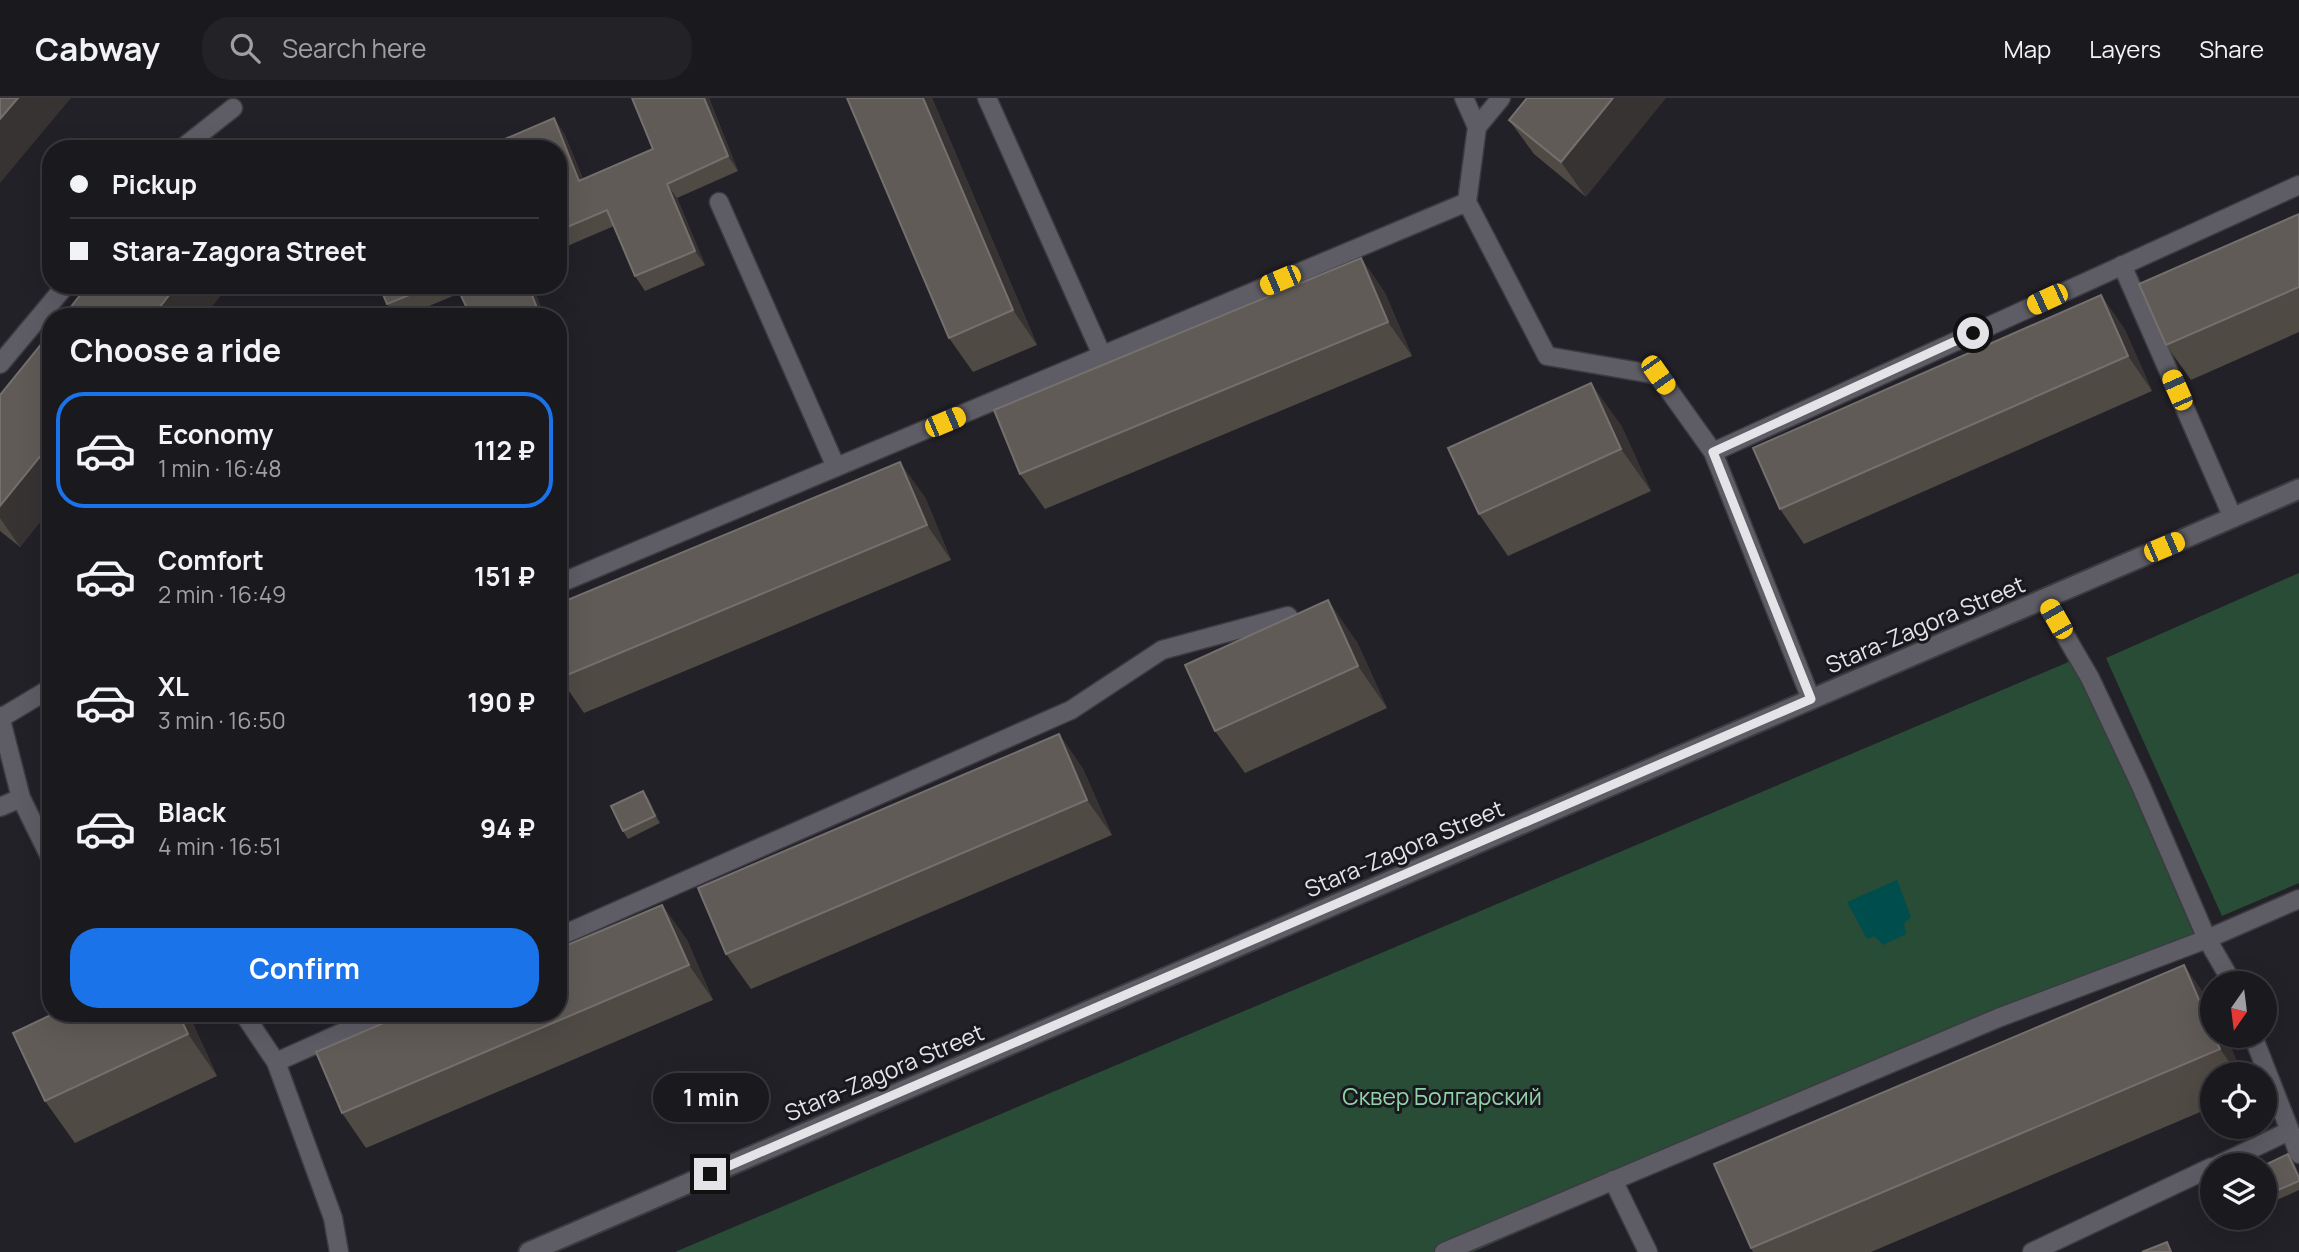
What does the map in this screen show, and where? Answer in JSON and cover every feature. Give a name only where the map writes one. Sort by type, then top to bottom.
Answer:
[{"type":"main road","name":"Stara-Zagora Street","points":[[529,1252],[2299,489]]},
{"type":"lane","points":[[987,98],[1102,355]]},
{"type":"lane","points":[[1464,98],[1477,127],[1467,202],[1547,356],[1658,375],[1713,452],[1811,699]]},
{"type":"lane","points":[[1477,127],[1502,98]]},
{"type":"lane","points":[[192,140],[233,108]]},
{"type":"lane","points":[[1713,452],[2299,185]]},
{"type":"lane","points":[[719,202],[836,467]]},
{"type":"lane","points":[[567,580],[1467,202]]},
{"type":"lane","points":[[2122,265],[2233,517]]},
{"type":"lane","points":[[47,308],[58,294]]},
{"type":"lane","points":[[0,364],[42,314]]},
{"type":"lane","points":[[2044,599],[2090,678],[2140,784],[2207,939],[2225,971]]},
{"type":"lane","points":[[567,933],[1072,710],[1162,650],[1288,616]]},
{"type":"lane","points":[[42,693],[0,717],[21,798],[42,841]]},
{"type":"lane","points":[[0,807],[21,798]]},
{"type":"lane","points":[[1444,1252],[1998,1018],[2207,939],[2299,899]]},
{"type":"lane","points":[[249,1022],[276,1062],[332,1218],[339,1252]]},
{"type":"lane","points":[[276,1062],[366,1022]]},
{"type":"lane","points":[[2258,1048],[2299,1154]]},
{"type":"lane","points":[[2242,1153],[2289,1131]]},
{"type":"lane","points":[[2032,1252],[2200,1173]]},
{"type":"lane","points":[[1613,1180],[1647,1252]]},
{"type":"green space","points":[[2299,573],[2299,883],[2222,916],[2106,658]]},
{"type":"green space","name":"Сквер Болгарский","points":[[2085,655],[2173,837],[2212,933],[1473,1252],[675,1252]]},
{"type":"water","points":[[1897,880],[1911,917],[1904,923],[1906,934],[1883,945],[1874,936],[1867,939],[1847,902]]},
{"type":"building","points":[[0,98],[18,98],[0,119]]},
{"type":"building","points":[[632,98],[704,98],[728,156],[667,184],[695,251],[635,276],[607,210],[567,227],[567,151],[579,181],[653,149]]},
{"type":"building","points":[[847,98],[923,98],[1013,310],[949,338]]},
{"type":"building","points":[[1527,98],[1613,98],[1561,162],[1509,120]]},
{"type":"building","points":[[554,118],[563,140],[503,140]]},
{"type":"building","points":[[2299,214],[2299,287],[2166,345],[2139,284]]},
{"type":"building","points":[[1361,258],[1388,322],[1020,474],[994,410]]},
{"type":"building","points":[[81,294],[170,294],[159,308],[70,308]]},
{"type":"building","points":[[383,294],[412,294],[387,304]]},
{"type":"building","points":[[460,294],[532,294],[537,308],[467,308]]},
{"type":"building","points":[[2101,295],[2128,356],[1780,509],[1753,448]]},
{"type":"building","points":[[42,343],[42,454],[0,506],[0,395]]},
{"type":"building","points":[[1591,383],[1621,449],[1479,514],[1448,448]]},
{"type":"building","points":[[900,462],[927,525],[567,675],[567,600]]},
{"type":"building","points":[[1328,600],[1358,666],[1215,731],[1185,665]]},
{"type":"building","points":[[1059,734],[1087,800],[726,954],[698,888]]},
{"type":"building","points":[[643,791],[655,816],[623,831],[611,806]]},
{"type":"building","points":[[662,905],[689,965],[567,1017],[567,945]]},
{"type":"building","points":[[2184,965],[2200,1002],[2200,1048],[2220,1049],[1751,1248],[1714,1164]]},
{"type":"building","points":[[42,1019],[42,1022],[182,1022],[188,1034],[45,1101],[13,1033]]},
{"type":"building","points":[[386,1022],[555,1022],[342,1113],[316,1052]]},
{"type":"building","points":[[2288,1154],[2299,1181],[2277,1190],[2277,1159]]},
{"type":"building","points":[[2167,1242],[2171,1252],[2142,1252]]},
{"type":"route","points":[[710,1174],[1811,699],[1713,452],[1973,333]]}]
